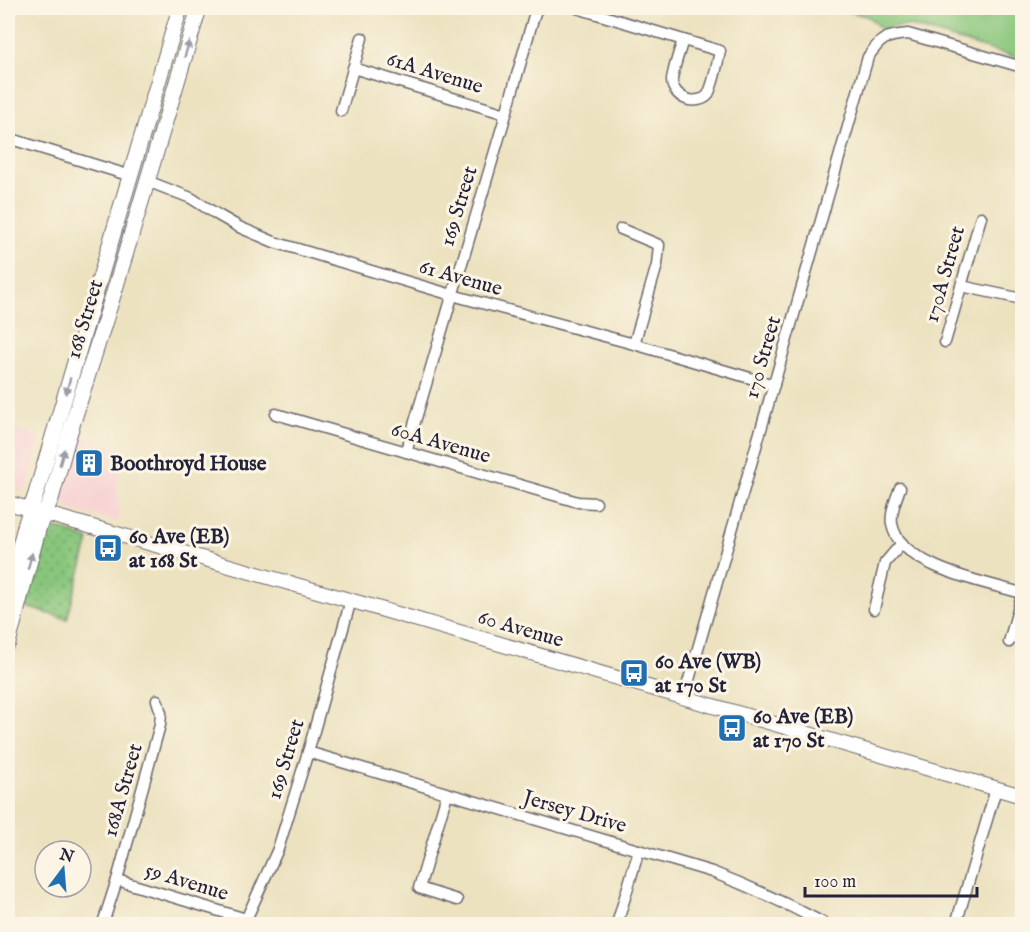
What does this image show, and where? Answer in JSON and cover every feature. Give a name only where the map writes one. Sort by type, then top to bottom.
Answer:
[{"type":"main road","name":"168 Street","points":[[8,591],[38,511],[180,8]]},
{"type":"main road","name":"168 Street","points":[[38,511],[51,499],[199,8]]},
{"type":"main road","points":[[147,181],[142,168],[165,87],[167,52]]},
{"type":"main road","points":[[115,289],[116,263],[136,185],[131,176]]},
{"type":"main road","name":"168 Street","points":[[8,644],[39,526],[38,511]]},
{"type":"street","name":"169 Street","points":[[406,452],[533,19],[539,8]]},
{"type":"street","points":[[577,8],[720,51],[706,97],[698,100],[688,100],[680,96],[674,89],[672,81],[683,40]]},
{"type":"street","name":"170 Street","points":[[684,697],[868,57],[877,43],[890,35],[908,34],[1023,67]]},
{"type":"street","name":"61A Avenue","points":[[341,111],[362,38]]},
{"type":"street","name":"61A Avenue","points":[[353,68],[506,114]]},
{"type":"street","points":[[8,138],[131,176]]},
{"type":"street","name":"61 Avenue","points":[[147,181],[191,198],[263,238],[452,295],[634,344],[774,385]]},
{"type":"street","name":"170A Street","points":[[945,342],[981,217]]},
{"type":"street","points":[[621,229],[659,244],[657,265],[634,344]]},
{"type":"street","points":[[961,286],[1023,299]]},
{"type":"street","name":"60A Avenue","points":[[276,414],[578,502],[596,502]]},
{"type":"street","points":[[900,488],[891,522],[894,532],[916,557],[946,572],[1023,594],[1009,642]]},
{"type":"street","name":"60 Avenue","points":[[8,502],[1023,796]]},
{"type":"street","points":[[874,609],[885,564],[902,543]]},
{"type":"street","name":"169 Street","points":[[245,922],[278,849],[351,600]]},
{"type":"street","name":"168A Street","points":[[102,924],[117,880],[160,725],[161,713],[158,700]]},
{"type":"street","name":"Jersey Drive","points":[[308,752],[712,872],[755,889],[825,924]]},
{"type":"street","points":[[956,924],[996,789]]},
{"type":"street","points":[[447,794],[419,888],[457,900]]},
{"type":"street","points":[[617,924],[639,850]]},
{"type":"street","name":"59 Avenue","points":[[117,880],[245,922]]},
{"type":"shaded area","points":[[8,427],[41,437],[28,485],[18,492],[8,491]]},
{"type":"shaded area","points":[[76,436],[125,451],[117,483],[120,517],[117,522],[71,509],[62,502],[60,491]]},
{"type":"shaded area","points":[[8,513],[14,518],[16,529],[8,563]]},
{"type":"green space","points":[[836,8],[1022,8],[1022,59],[910,26],[897,26],[882,30],[869,17]]},
{"type":"green space","points":[[54,529],[62,529],[89,540],[67,619],[26,607],[45,535]]},
{"type":"place","name":"Boothroyd House","points":[[89,463]]},
{"type":"place","name":"60 Ave (EB) at 168 St","points":[[108,548]]},
{"type":"place","name":"60 Ave (WB) at 170 St","points":[[634,673]]},
{"type":"place","name":"60 Ave (EB) at 170 St","points":[[732,728]]}]
